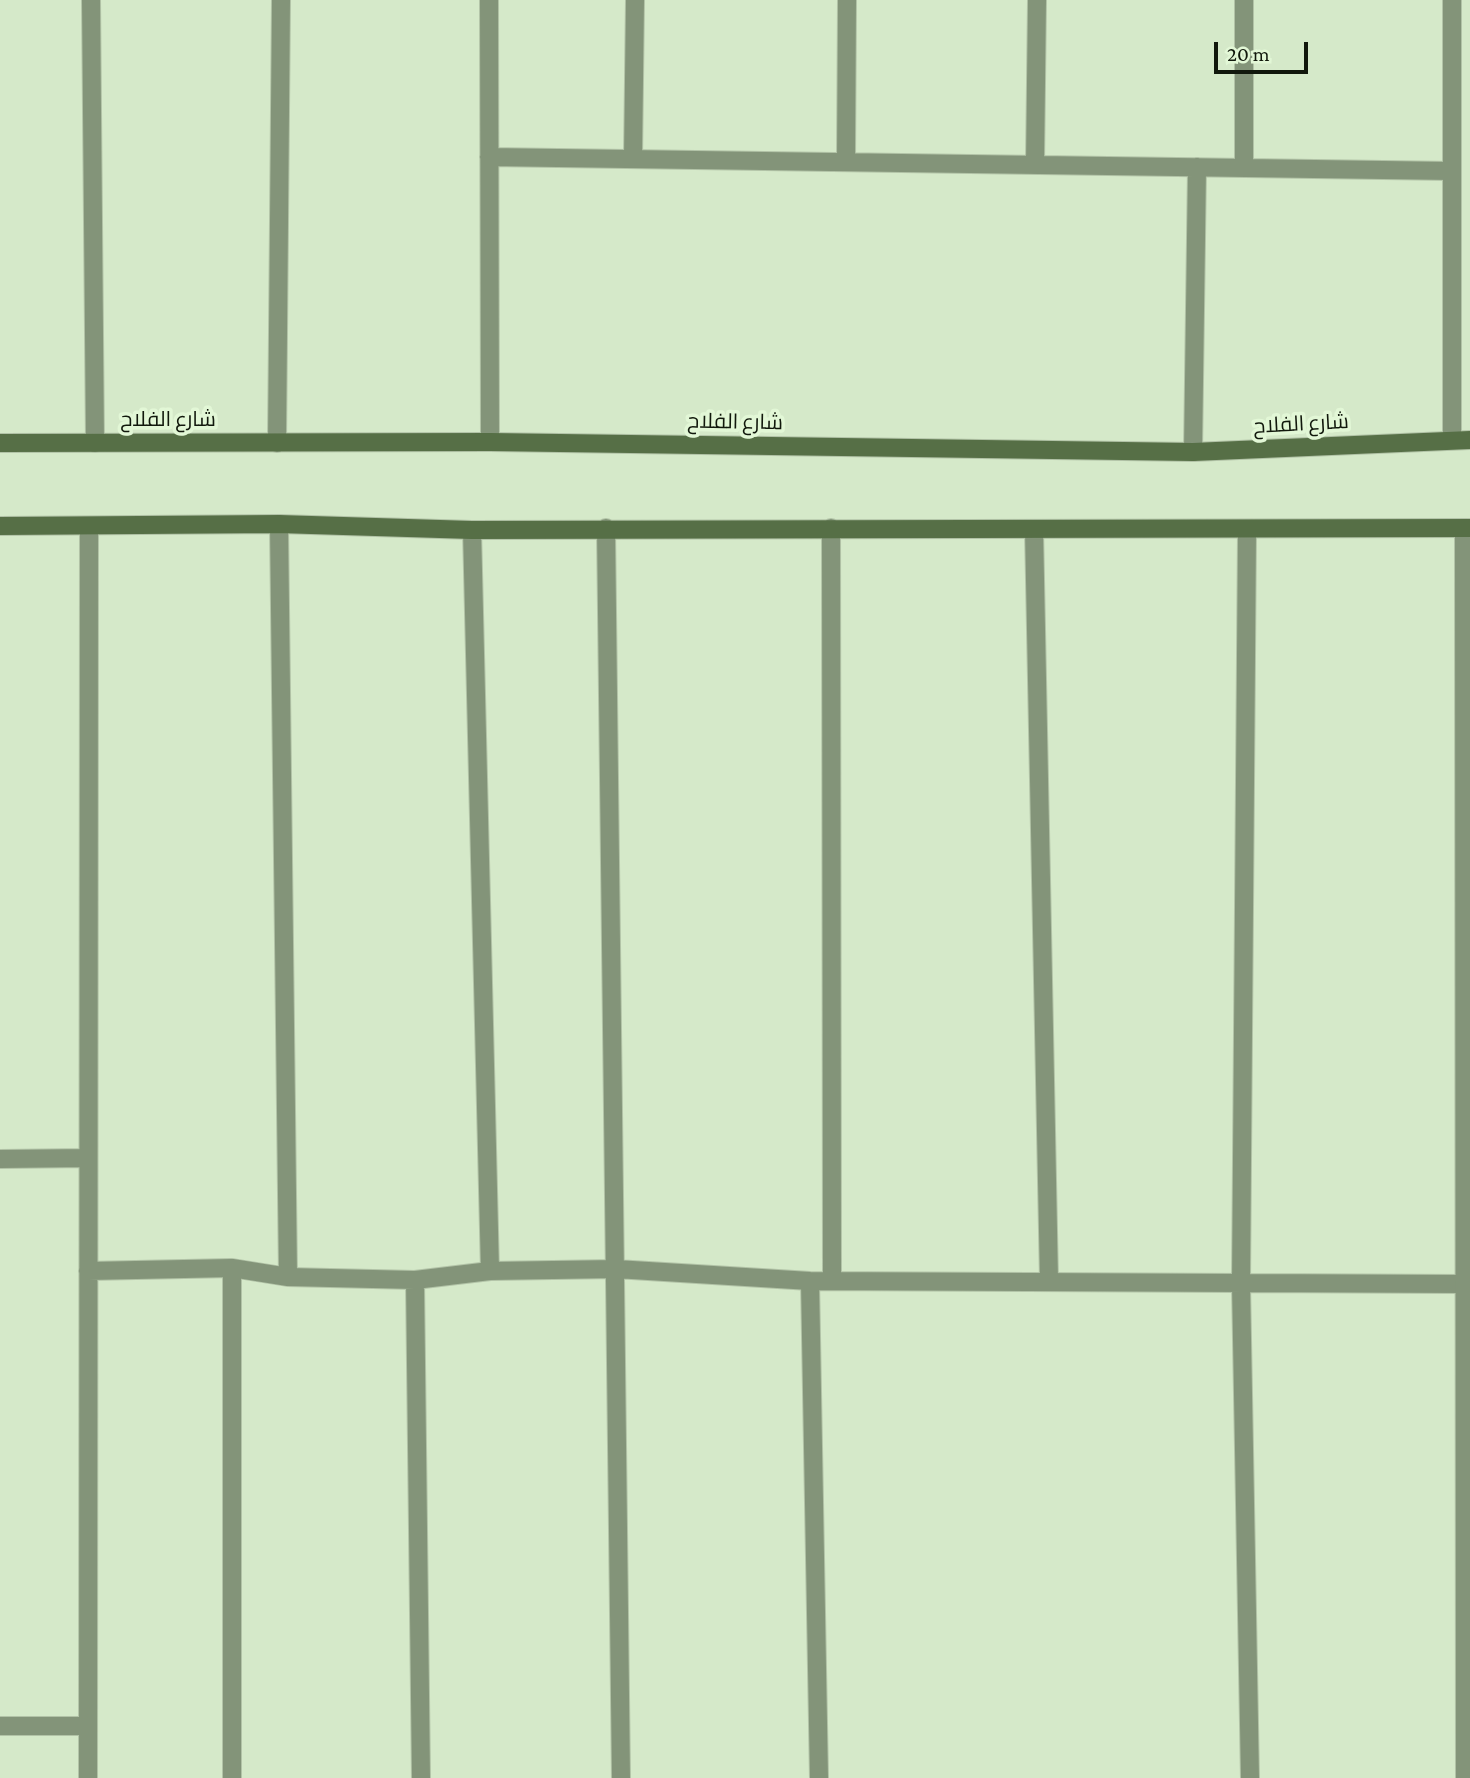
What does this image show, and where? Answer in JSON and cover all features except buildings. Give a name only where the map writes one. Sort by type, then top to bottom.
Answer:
[{"type":"main road","name":"شارع الفلاح","points":[[0,443],[490,442],[1193,452],[1461,440]]},
{"type":"main road","points":[[0,526],[279,524],[472,530],[1467,528]]},
{"type":"street","points":[[91,0],[95,443]]},
{"type":"street","points":[[277,443],[281,0]]},
{"type":"street","points":[[489,0],[490,442]]},
{"type":"street","points":[[632,159],[635,0]]},
{"type":"street","points":[[846,162],[847,0]]},
{"type":"street","points":[[1035,165],[1037,0]]},
{"type":"street","points":[[1244,0],[1244,168]]},
{"type":"street","points":[[1452,0],[1452,171],[1461,440]]},
{"type":"street","points":[[489,158],[1452,171]]},
{"type":"street","points":[[1193,452],[1197,167]]},
{"type":"street","points":[[279,524],[288,1277]]},
{"type":"street","points":[[88,1778],[89,527]]},
{"type":"street","points":[[606,528],[621,1778]]},
{"type":"street","points":[[831,528],[832,1280]]},
{"type":"street","points":[[1465,1778],[1467,528]]},
{"type":"street","points":[[1034,529],[1049,1280]]},
{"type":"street","points":[[472,530],[490,1271]]},
{"type":"street","points":[[1247,530],[1241,1284],[1251,1778]]},
{"type":"street","points":[[0,1159],[88,1158]]},
{"type":"street","points":[[232,1268],[232,1778]]},
{"type":"street","points":[[88,1271],[232,1268],[288,1277],[415,1280],[490,1271],[616,1269],[810,1281],[1465,1284]]},
{"type":"street","points":[[415,1280],[421,1778]]},
{"type":"street","points":[[810,1281],[819,1778]]},
{"type":"street","points":[[0,1726],[88,1726]]}]
